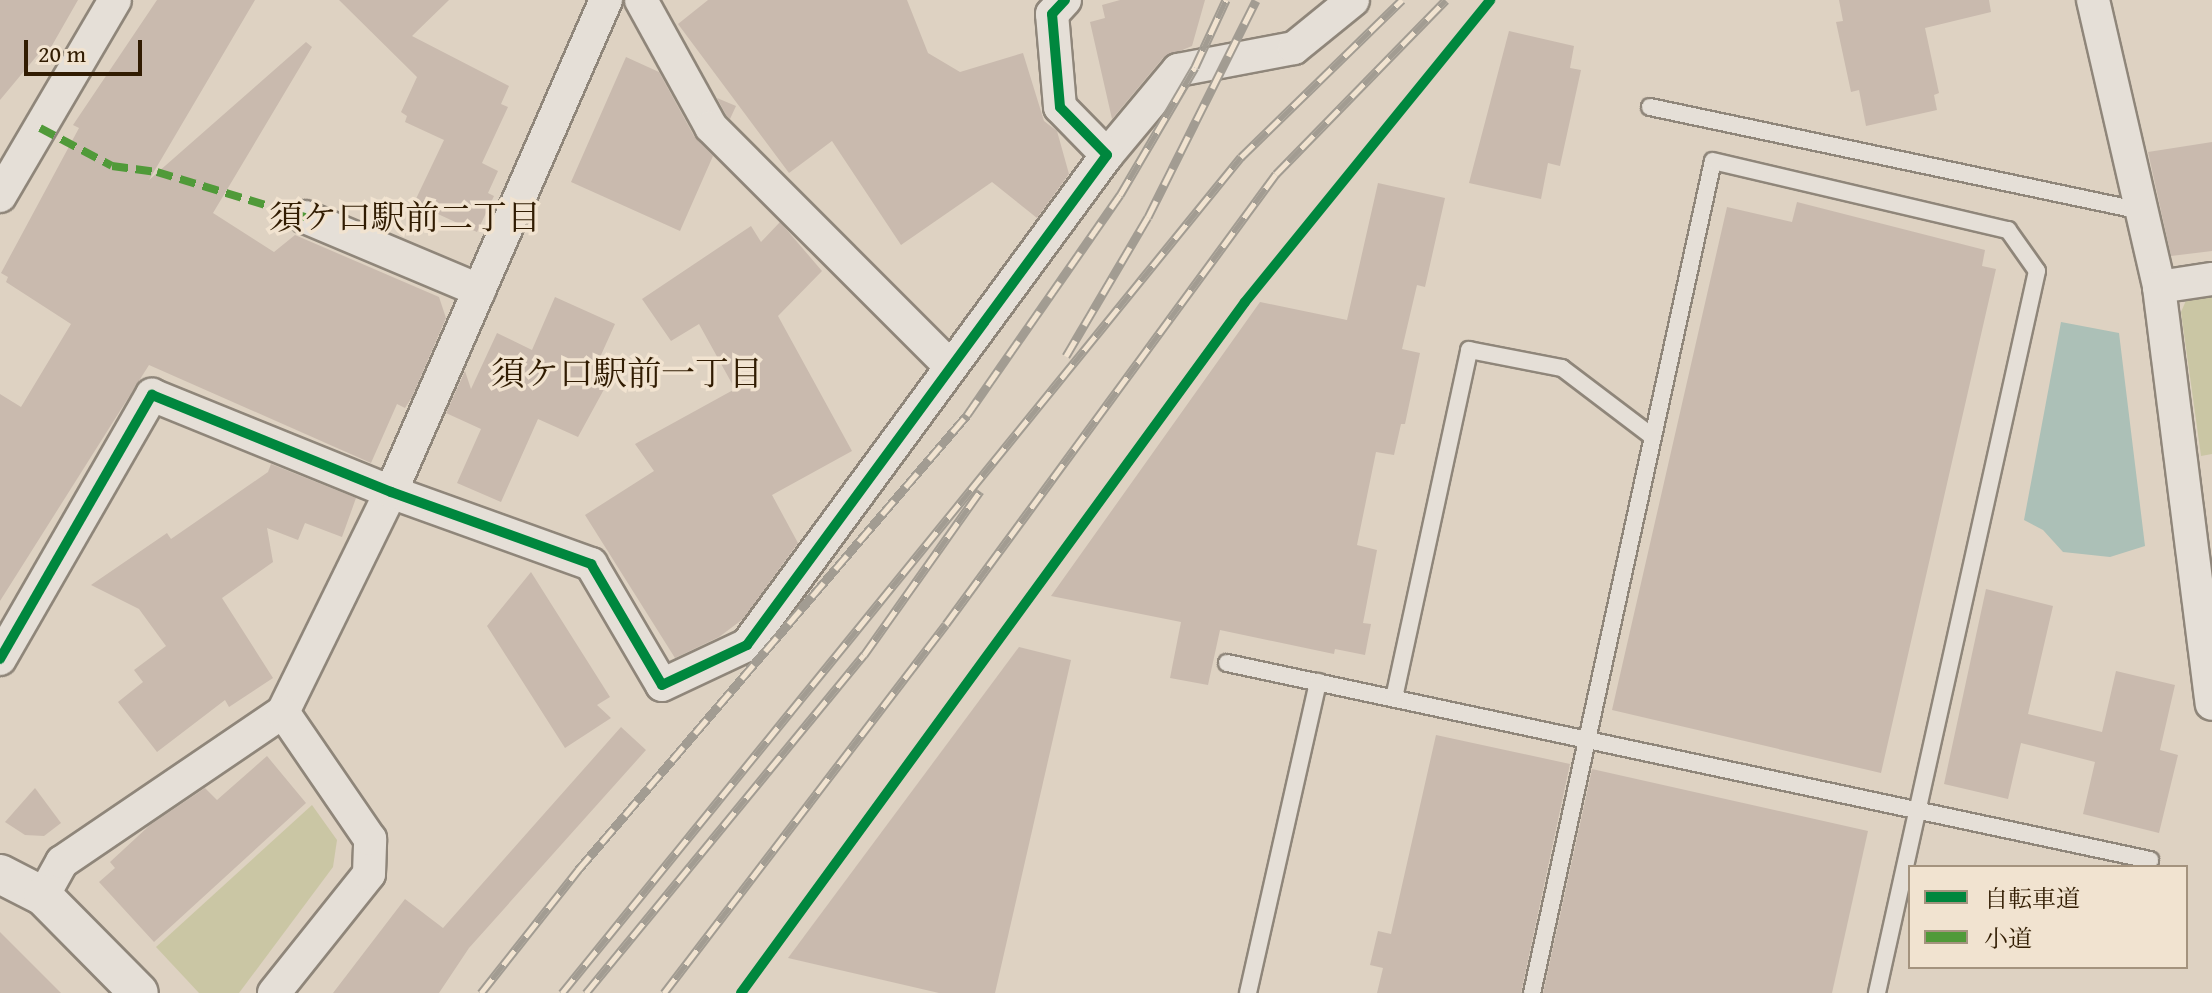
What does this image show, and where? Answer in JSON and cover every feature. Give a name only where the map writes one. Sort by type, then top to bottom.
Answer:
[{"type":"street","points":[[0,196],[115,0]]},
{"type":"street","points":[[43,896],[62,862],[283,712],[391,492],[606,0]]},
{"type":"street","points":[[641,0],[711,127],[951,367]]},
{"type":"street","points":[[1065,0],[1052,14],[1060,107],[1107,155]]},
{"type":"street","points":[[0,659],[152,395],[391,492],[591,564],[662,685],[747,645],[1107,155],[1178,70],[1294,48],[1353,0]]},
{"type":"street","points":[[2093,0],[2159,287],[2212,704]]},
{"type":"street","points":[[305,217],[479,290]]},
{"type":"street","points":[[2159,287],[2212,279]]},
{"type":"street","points":[[274,993],[369,874],[370,839],[283,712]]},
{"type":"street","points":[[0,874],[43,896],[139,993]]},
{"type":"lane","points":[[1650,107],[2142,211]]},
{"type":"lane","points":[[1532,993],[1713,161],[2008,230],[2037,271],[1877,993]]},
{"type":"lane","points":[[1394,698],[1469,350],[1562,368],[1653,437]]},
{"type":"lane","points":[[1227,663],[2150,860]]},
{"type":"lane","points":[[1248,993],[1318,682]]},
{"type":"shaded area","points":[[2212,293],[2212,454],[2201,456],[2181,312],[2188,296]]},
{"type":"shaded area","points":[[2061,322],[2119,333],[2145,546],[2110,557],[2063,552],[2043,530],[2024,520]]},
{"type":"shaded area","points":[[312,805],[337,840],[333,867],[239,993],[199,993],[156,947]]},
{"type":"building","points":[[0,0],[78,0],[50,49],[45,46],[0,100]]},
{"type":"building","points":[[157,0],[255,0],[149,180],[306,42],[312,47],[213,213],[274,252],[295,235],[439,297],[446,318],[412,397],[405,408],[397,404],[371,463],[149,365],[0,601],[0,394],[21,407],[71,324],[6,282],[8,277],[1,273],[79,128],[73,125]]},
{"type":"building","points":[[339,0],[449,0],[412,36],[509,86],[501,104],[508,107],[482,163],[498,171],[488,193],[494,196],[477,232],[414,203],[444,140],[405,122],[407,116],[401,112],[417,77]]},
{"type":"building","points":[[708,0],[907,0],[928,53],[960,72],[1023,53],[1044,121],[1057,131],[1069,174],[1037,218],[992,182],[901,245],[832,141],[789,173],[678,24]]},
{"type":"building","points":[[1120,0],[1205,0],[1192,46],[1163,58],[1112,119],[1090,22],[1105,18],[1102,5]]},
{"type":"building","points":[[1839,0],[1989,0],[1991,12],[1925,28],[1939,93],[1934,95],[1937,110],[1866,126],[1859,90],[1851,92],[1836,22],[1843,21]]},
{"type":"building","points":[[1509,31],[1574,46],[1570,68],[1581,70],[1560,166],[1548,163],[1541,199],[1469,183]]},
{"type":"building","points":[[626,57],[659,72],[694,136],[713,156],[680,231],[571,182]]},
{"type":"building","points":[[717,98],[736,106],[730,119],[726,115]]},
{"type":"building","points":[[2212,142],[2212,251],[2171,256],[2148,152]]},
{"type":"building","points":[[1378,183],[1445,198],[1425,287],[1417,285],[1402,349],[1420,353],[1405,424],[1401,424],[1394,455],[1376,452],[1357,545],[1377,550],[1363,623],[1371,624],[1365,655],[1335,649],[1334,654],[1220,630],[1208,685],[1170,678],[1181,622],[1051,596],[1260,302],[1347,320]]},
{"type":"building","points":[[1797,202],[1985,250],[1982,266],[1996,269],[1881,773],[1612,710],[1727,207],[1792,222]]},
{"type":"building","points":[[780,222],[822,271],[778,316],[852,451],[772,495],[798,543],[743,619],[719,637],[675,658],[585,515],[654,471],[635,444],[735,389],[699,324],[671,341],[642,299],[751,226],[761,242]]},
{"type":"building","points":[[555,297],[615,324],[592,375],[608,382],[578,437],[538,419],[501,502],[457,483],[481,429],[446,413],[465,371],[471,389],[497,333],[532,350]]},
{"type":"building","points":[[271,464],[356,498],[342,537],[305,523],[298,540],[267,528],[273,562],[222,598],[273,678],[229,707],[225,700],[157,752],[118,702],[143,682],[134,670],[166,646],[139,609],[91,585],[167,533],[171,539],[268,472]]},
{"type":"building","points":[[531,572],[610,697],[597,705],[611,718],[565,748],[487,626]]},
{"type":"building","points":[[1986,589],[2053,606],[2028,714],[2102,732],[2116,671],[2175,685],[2160,750],[2178,755],[2159,833],[2083,814],[2095,762],[2021,743],[2008,799],[1944,784]]},
{"type":"building","points":[[1019,647],[1071,660],[995,993],[939,993],[788,958]]},
{"type":"building","points":[[621,727],[646,750],[469,948],[439,993],[333,993],[405,899],[443,928]]},
{"type":"building","points":[[1436,735],[1570,764],[1521,993],[1377,993],[1383,968],[1370,965],[1378,931],[1391,934]]},
{"type":"building","points":[[267,756],[306,803],[154,942],[99,882],[115,868],[110,862],[150,825],[205,788],[217,800]]},
{"type":"building","points":[[1592,769],[1868,831],[1832,993],[1543,993]]},
{"type":"building","points":[[35,788],[61,823],[44,836],[25,835],[5,822]]},
{"type":"building","points":[[0,932],[61,993],[0,993]]},
{"type":"railway","points":[[481,993],[578,870],[967,415],[1120,195],[1195,67],[1226,0]]},
{"type":"railway","points":[[1066,356],[1148,217],[1256,0]]},
{"type":"railway","points":[[562,993],[1241,157],[1402,0]]},
{"type":"railway","points":[[664,993],[946,624],[1276,174],[1446,0]]},
{"type":"railway","points":[[586,993],[864,655],[980,491]]},
{"type":"marked path","points":[[40,128],[112,166],[157,172],[305,217]]},
{"type":"cycle path","points":[[0,659],[152,395],[391,492],[591,564],[662,685],[747,645],[1107,155],[1060,107],[1052,14],[1065,0]]},
{"type":"cycle path","points":[[741,993],[1245,302],[1490,0]]},
{"type":"district","name":"須ケ口駅前二丁目","points":[[405,217]]},
{"type":"district","name":"須ケ口駅前一丁目","points":[[627,373]]}]
